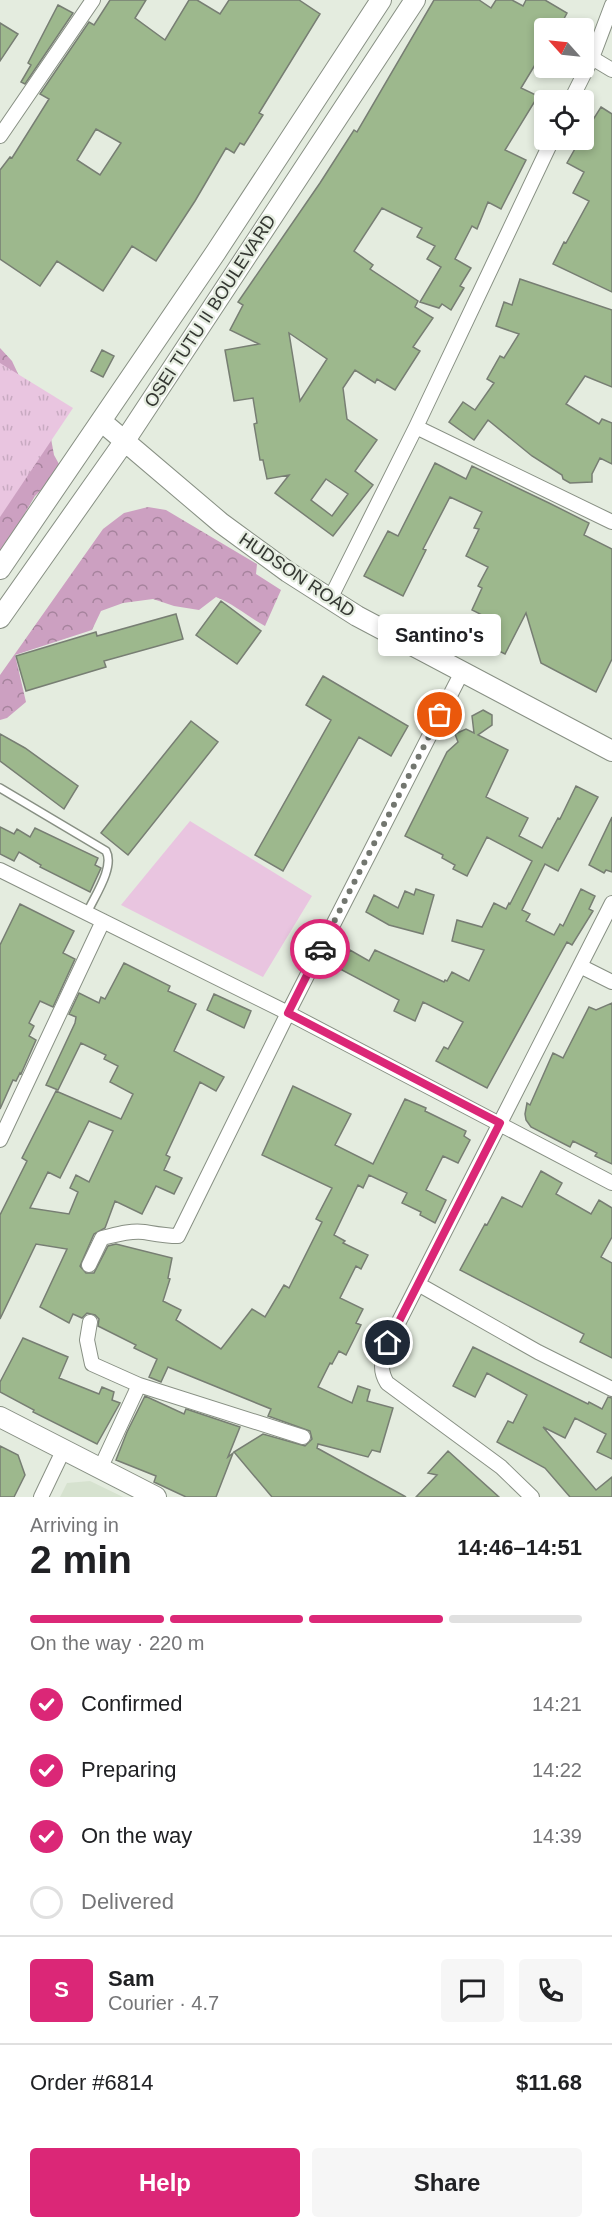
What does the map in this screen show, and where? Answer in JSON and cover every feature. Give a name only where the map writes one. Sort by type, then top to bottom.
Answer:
[{"type":"main road","name":"OSEI TUTU II BOULEVARD","points":[[0,569],[216,252],[381,0]]},
{"type":"main road","name":"OSEI TUTU II BOULEVARD","points":[[0,618],[124,442],[415,0]]},
{"type":"main road","name":"HUDSON ROAD","points":[[101,422],[245,542],[288,572],[357,616],[612,751]]},
{"type":"main road","points":[[0,1417],[156,1497]]},
{"type":"street","points":[[0,136],[93,0]]},
{"type":"street","points":[[594,53],[612,5]]},
{"type":"street","points":[[594,59],[612,70]]},
{"type":"street","points":[[330,599],[416,427],[547,150]]},
{"type":"street","points":[[416,427],[612,522]]},
{"type":"street","points":[[90,1265],[102,1238],[143,1232],[161,1236],[178,1236],[288,1013],[462,672]]},
{"type":"street","points":[[0,870],[288,1013],[612,1183]]},
{"type":"street","points":[[532,1497],[501,1467],[387,1383],[381,1373],[382,1361],[388,1343],[612,903]]},
{"type":"street","points":[[0,1140],[103,921]]},
{"type":"street","points":[[580,966],[612,982]]},
{"type":"street","points":[[418,1284],[538,1352],[612,1389]]},
{"type":"street","points":[[90,1322],[87,1340],[92,1364],[139,1384],[303,1437]]},
{"type":"street","points":[[100,1469],[139,1384]]},
{"type":"street","points":[[41,1497],[63,1451]]},
{"type":"lane","points":[[0,788],[106,851],[109,867],[87,914]]},
{"type":"shaded area","points":[[90,1481],[123,1497],[60,1497],[67,1483]]},
{"type":"green space","points":[[0,348],[12,361],[35,410],[48,422],[54,455],[59,464],[47,484],[35,496],[25,513],[19,531],[0,556]]},
{"type":"green space","points":[[0,363],[73,408],[0,517]]},
{"type":"green space","points":[[148,507],[166,510],[257,564],[256,574],[281,590],[265,626],[216,597],[199,610],[174,606],[153,599],[123,603],[101,611],[92,630],[15,655],[26,702],[7,718],[0,720],[0,675],[103,529],[124,513]]},
{"type":"green space","points":[[190,821],[312,896],[263,977],[121,905]]},
{"type":"building","points":[[110,0],[146,0],[135,18],[165,40],[189,0],[197,0],[220,14],[229,0],[299,0],[320,14],[259,113],[263,115],[244,145],[240,143],[234,153],[226,148],[156,261],[132,246],[103,291],[57,261],[40,286],[0,259],[0,170],[10,157],[12,158],[49,99],[40,94],[89,22],[94,25]],"holes":[[[96,129],[121,143],[100,175],[77,160]]]},
{"type":"building","points":[[434,0],[479,0],[491,8],[496,0],[512,0],[523,6],[526,0],[545,0],[567,13],[564,18],[534,18],[534,67],[521,88],[534,94],[534,103],[505,150],[526,160],[501,209],[488,202],[477,229],[472,226],[455,259],[471,268],[460,286],[464,288],[451,310],[442,304],[439,308],[420,302],[441,267],[427,259],[435,246],[417,237],[422,228],[382,208],[354,251],[373,265],[370,269],[418,301],[415,307],[433,318],[413,347],[420,351],[395,390],[377,379],[375,383],[355,370],[343,388],[347,419],[377,440],[355,471],[373,485],[333,536],[275,493],[289,475],[267,479],[263,460],[260,460],[254,424],[257,423],[253,398],[234,401],[225,350],[259,344],[230,330],[243,305],[238,302],[354,130],[357,132]],"holes":[[[289,333],[327,359],[300,401]],[[326,479],[348,494],[332,516],[311,500]]]},
{"type":"building","points":[[58,5],[73,13],[25,84],[21,82],[31,65],[28,63]]},
{"type":"building","points":[[0,23],[18,34],[0,61]]},
{"type":"building","points":[[601,107],[612,114],[612,292],[553,264],[589,201],[573,193],[584,172],[567,163],[574,150],[594,150],[594,118]]},
{"type":"building","points":[[520,279],[612,310],[612,387],[585,376],[566,404],[599,424],[602,419],[612,423],[612,464],[600,458],[592,474],[592,482],[570,483],[563,479],[562,475],[532,456],[488,420],[474,440],[449,422],[463,402],[475,410],[494,383],[487,379],[500,356],[504,358],[519,334],[496,326],[504,302],[512,305]]},
{"type":"building","points":[[102,350],[114,356],[103,377],[91,371]]},
{"type":"building","points":[[435,463],[466,479],[472,466],[549,503],[589,523],[584,535],[612,549],[612,659],[596,692],[541,663],[526,613],[505,654],[483,643],[494,621],[472,610],[482,588],[478,586],[488,567],[466,556],[479,529],[474,528],[482,512],[450,497],[423,549],[426,550],[403,596],[364,576],[388,531],[398,536]]},
{"type":"building","points":[[221,601],[261,631],[237,664],[196,635]]},
{"type":"building","points":[[176,614],[183,639],[104,661],[106,667],[26,691],[16,656],[96,632],[97,636]]},
{"type":"building","points":[[323,676],[408,726],[391,756],[359,737],[283,871],[255,855],[331,720],[306,705]]},
{"type":"building","points":[[483,710],[492,715],[492,725],[478,735],[508,750],[486,797],[528,818],[519,836],[542,848],[558,818],[560,819],[576,786],[598,797],[558,871],[545,864],[522,910],[530,914],[526,921],[554,935],[560,924],[563,926],[581,889],[595,896],[589,909],[593,911],[572,945],[567,942],[487,1088],[436,1061],[444,1047],[448,1049],[463,1022],[423,1002],[415,1021],[394,1011],[399,1000],[340,969],[350,950],[369,961],[375,950],[444,982],[452,972],[469,981],[484,950],[452,941],[457,920],[482,927],[494,903],[506,909],[532,861],[487,837],[467,876],[453,869],[455,865],[442,858],[443,855],[405,836],[447,752],[458,742],[455,734],[466,729],[474,733],[472,716]]},
{"type":"building","points":[[191,721],[218,742],[128,855],[101,833]]},
{"type":"building","points":[[0,734],[25,748],[78,786],[64,809],[0,761]]},
{"type":"building","points":[[612,817],[612,872],[606,870],[604,873],[589,865]]},
{"type":"building","points":[[0,827],[14,834],[17,829],[30,837],[35,828],[98,858],[95,865],[101,868],[90,892],[40,867],[41,865],[19,852],[14,861],[0,854]]},
{"type":"building","points":[[416,889],[434,895],[423,934],[389,925],[366,912],[374,895],[398,908],[405,891],[414,895]]},
{"type":"building","points":[[20,904],[74,931],[63,953],[75,959],[53,1007],[40,1001],[29,1023],[34,1026],[29,1036],[36,1040],[21,1074],[16,1081],[13,1080],[0,1109],[0,945]]},
{"type":"building","points":[[124,963],[170,986],[168,991],[196,1004],[174,1051],[224,1077],[216,1091],[200,1082],[166,1155],[170,1157],[164,1170],[182,1178],[174,1194],[156,1186],[142,1214],[115,1201],[105,1228],[94,1234],[80,1266],[86,1273],[94,1273],[108,1246],[116,1244],[172,1258],[168,1278],[170,1279],[163,1301],[181,1310],[176,1320],[221,1349],[252,1309],[265,1317],[284,1285],[289,1288],[322,1222],[316,1219],[332,1188],[262,1155],[293,1086],[351,1114],[335,1145],[373,1164],[405,1099],[466,1131],[464,1136],[470,1140],[458,1163],[443,1156],[426,1190],[446,1200],[435,1223],[420,1215],[421,1212],[402,1203],[407,1193],[369,1175],[363,1188],[358,1185],[334,1235],[345,1241],[343,1243],[368,1255],[361,1269],[356,1266],[340,1298],[363,1309],[356,1323],[361,1325],[346,1355],[339,1351],[318,1387],[352,1403],[358,1386],[370,1390],[367,1401],[393,1408],[380,1452],[372,1450],[368,1457],[318,1444],[317,1448],[406,1497],[272,1497],[234,1452],[263,1434],[305,1446],[312,1439],[310,1431],[268,1416],[271,1409],[168,1367],[161,1382],[149,1377],[157,1359],[134,1348],[136,1345],[98,1326],[99,1319],[95,1315],[87,1313],[82,1318],[73,1314],[69,1323],[40,1307],[67,1249],[36,1244],[0,1319],[0,1215],[27,1161],[22,1158],[56,1091],[121,1119],[133,1094],[110,1082],[118,1066],[104,1059],[106,1055],[81,1043],[58,1090],[46,1085],[75,1023],[76,1017],[69,1014],[79,993],[99,1003],[101,997],[105,999]],"holes":[[[89,1121],[113,1131],[89,1182],[76,1175],[70,1188],[78,1192],[69,1214],[30,1208],[48,1172],[60,1178]]]},
{"type":"building","points":[[214,994],[251,1011],[244,1028],[207,1010]]},
{"type":"building","points":[[612,1003],[612,1164],[595,1156],[597,1153],[573,1141],[570,1147],[531,1127],[525,1114],[527,1103],[530,1105],[553,1053],[563,1058],[589,1007],[596,1010]]},
{"type":"building","points":[[541,1171],[562,1183],[556,1194],[591,1214],[599,1200],[612,1208],[612,1237],[601,1257],[612,1263],[612,1358],[580,1342],[584,1334],[460,1270],[502,1197],[522,1207]]},
{"type":"building","points":[[23,1338],[68,1357],[59,1378],[99,1394],[102,1387],[114,1392],[112,1400],[120,1403],[97,1444],[33,1412],[34,1410],[0,1392],[0,1382]]},
{"type":"building","points":[[473,1347],[588,1404],[589,1402],[602,1409],[608,1397],[612,1398],[612,1459],[597,1452],[606,1434],[575,1418],[565,1438],[543,1427],[596,1490],[612,1477],[612,1497],[570,1497],[545,1468],[497,1442],[508,1421],[513,1423],[527,1395],[487,1373],[475,1397],[453,1386]]},
{"type":"building","points":[[145,1396],[184,1414],[186,1409],[240,1427],[228,1457],[233,1453],[216,1497],[186,1497],[154,1482],[156,1476],[116,1460]]},
{"type":"building","points":[[0,1446],[18,1455],[25,1475],[14,1497],[0,1497]]},
{"type":"building","points":[[448,1451],[499,1497],[416,1497],[437,1475],[428,1473]]},
{"type":"way so far","points":[[320,949],[440,715]]},
{"type":"place","name":"Santino's","points":[[440,715]]},
{"type":"route","points":[[320,949],[288,1013],[500,1123],[388,1343]]}]
